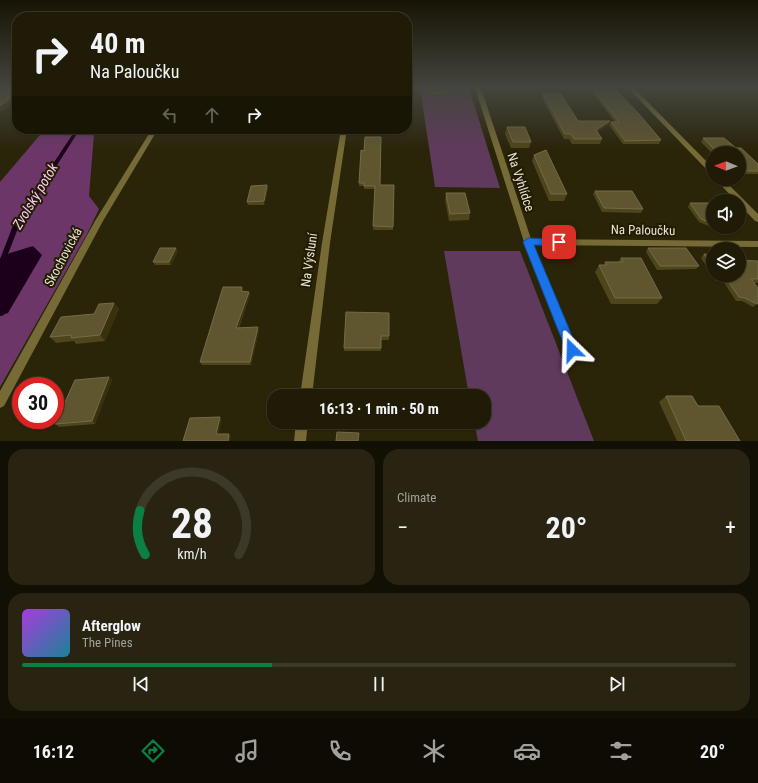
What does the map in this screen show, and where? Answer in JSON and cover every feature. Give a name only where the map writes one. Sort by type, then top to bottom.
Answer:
[{"type":"street","name":"Na Vyhlídce","points":[[485,109],[528,242],[572,350]]},
{"type":"street","points":[[651,109],[706,165]]},
{"type":"street","name":"Skochovická","points":[[0,402],[99,221],[152,134]]},
{"type":"street","name":"Na Výsluní","points":[[307,389],[326,243],[343,134]]},
{"type":"street","points":[[727,186],[758,219]]},
{"type":"street","name":"Na Paloučku","points":[[528,242],[758,244]]},
{"type":"street","points":[[300,441],[301,429]]},
{"type":"shaded area","points":[[423,109],[475,109],[500,188],[435,187]]},
{"type":"shaded area","points":[[41,134],[94,134],[89,196],[99,209],[87,234],[0,387],[0,316],[3,316],[10,253],[0,259],[0,182]]},
{"type":"shaded area","points":[[33,246],[42,255],[8,313],[0,316],[0,259],[10,253]]},
{"type":"shaded area","points":[[444,251],[520,251],[594,441],[478,441],[475,429],[491,429],[491,389],[468,389]]},
{"type":"building","points":[[551,109],[570,109],[578,121],[610,121],[596,130],[602,139],[574,139],[571,134],[565,134]]},
{"type":"building","points":[[608,109],[634,109],[661,140],[625,141],[611,122],[619,122]]},
{"type":"building","points":[[507,127],[525,127],[531,142],[513,142]]},
{"type":"building","points":[[365,137],[381,137],[380,185],[394,185],[393,227],[373,226],[375,186],[364,186],[364,183],[359,183],[361,150],[364,151]]},
{"type":"building","points":[[703,138],[724,138],[734,146],[711,146]]},
{"type":"building","points":[[546,150],[567,194],[551,194],[534,155]]},
{"type":"building","points":[[746,153],[758,164],[758,171],[746,171]]},
{"type":"building","points":[[267,185],[264,201],[247,202],[251,186]]},
{"type":"building","points":[[595,191],[632,191],[643,209],[604,208]]},
{"type":"building","points":[[446,193],[465,193],[470,213],[450,214]]},
{"type":"building","points":[[690,203],[706,203],[706,221],[701,219]]},
{"type":"building","points":[[160,248],[176,248],[169,262],[153,262]]},
{"type":"building","points":[[648,248],[686,248],[699,266],[660,266]]},
{"type":"building","points":[[621,258],[641,258],[662,298],[615,298],[599,265],[607,265],[605,262],[623,262]]},
{"type":"building","points":[[746,260],[758,261],[758,279],[751,279],[758,288],[757,304],[745,298],[739,297],[729,282],[746,282]]},
{"type":"building","points":[[223,287],[242,287],[241,291],[249,292],[236,328],[258,327],[250,362],[200,362]]},
{"type":"building","points":[[114,303],[100,335],[71,338],[72,335],[50,337],[61,317],[94,314],[99,304]]},
{"type":"building","points":[[346,312],[389,313],[389,336],[381,336],[381,348],[344,348]]},
{"type":"building","points":[[109,377],[92,421],[64,423],[64,404],[75,380]]},
{"type":"building","points":[[666,396],[692,396],[698,406],[719,406],[740,441],[686,441]]},
{"type":"building","points":[[220,417],[216,434],[229,434],[228,441],[183,441],[190,418]]},
{"type":"building","points":[[337,432],[359,433],[358,441],[336,441]]},
{"type":"waterway","name":"Zvolský potok","points":[[0,267],[17,223],[75,134]]},
{"type":"route","points":[[559,242],[528,242],[572,350]]}]
